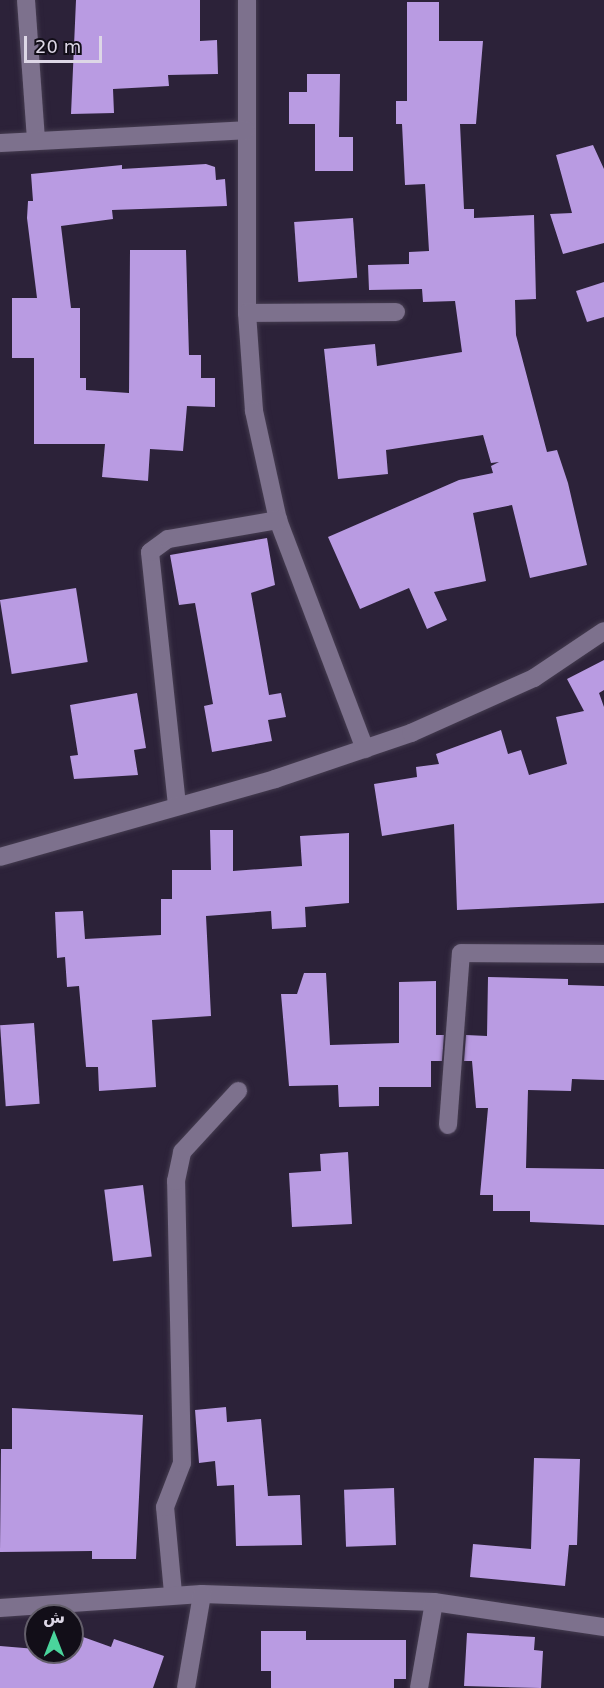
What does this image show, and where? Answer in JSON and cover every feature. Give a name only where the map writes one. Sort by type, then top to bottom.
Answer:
[{"type":"street","points":[[26,0],[36,141]]},
{"type":"street","points":[[247,0],[247,313],[254,411],[278,520],[365,749]]},
{"type":"street","points":[[0,143],[246,130]]},
{"type":"street","points":[[247,313],[396,312]]},
{"type":"street","points":[[177,805],[150,552],[168,539],[278,520]]},
{"type":"street","points":[[0,857],[365,749],[534,678],[604,631]]},
{"type":"street","points":[[448,1125],[461,953],[604,954]]},
{"type":"street","points":[[173,1593],[165,1507],[182,1463],[176,1181],[182,1152],[238,1091]]},
{"type":"street","points":[[0,1608],[173,1593],[434,1602],[604,1627]]},
{"type":"street","points":[[186,1688],[202,1594]]},
{"type":"street","points":[[419,1688],[434,1602]]},
{"type":"building","points":[[76,0],[200,0],[200,41],[217,40],[218,74],[168,75],[169,86],[113,89],[114,113],[71,114]]},
{"type":"building","points":[[407,2],[439,2],[439,41],[483,41],[476,124],[460,124],[464,209],[474,209],[474,218],[534,215],[536,299],[515,300],[516,335],[547,452],[557,450],[568,483],[587,565],[530,578],[512,505],[473,513],[486,581],[434,592],[447,620],[427,629],[409,588],[360,609],[328,537],[459,480],[493,473],[491,466],[499,462],[491,463],[483,435],[386,450],[388,474],[338,479],[324,349],[375,344],[377,366],[462,352],[455,301],[423,302],[422,289],[369,290],[368,265],[409,264],[409,252],[429,251],[425,184],[405,185],[402,124],[396,124],[396,101],[407,101]]},
{"type":"building","points":[[307,74],[340,74],[339,137],[353,137],[353,171],[315,171],[315,124],[289,124],[289,92],[307,92]]},
{"type":"building","points":[[593,145],[604,169],[604,243],[563,254],[550,214],[572,213],[556,155]]},
{"type":"building","points":[[206,164],[215,167],[216,180],[225,179],[227,206],[112,210],[113,219],[61,226],[71,308],[80,308],[80,378],[86,378],[86,390],[129,393],[130,250],[186,250],[189,355],[201,355],[201,378],[215,378],[215,407],[187,406],[183,451],[150,449],[148,481],[102,477],[105,444],[34,444],[34,358],[12,358],[12,298],[37,298],[27,218],[28,201],[33,201],[31,174],[122,165],[122,169]]},
{"type":"building","points":[[353,218],[357,278],[298,282],[294,222]]},
{"type":"building","points":[[604,282],[604,317],[587,322],[576,291]]},
{"type":"building","points":[[267,538],[275,585],[251,593],[269,695],[281,693],[286,717],[268,720],[272,741],[212,752],[204,706],[213,704],[195,603],[179,605],[170,555]]},
{"type":"building","points":[[76,588],[88,662],[12,674],[0,600]]},
{"type":"building","points":[[604,660],[604,690],[599,693],[604,707],[604,903],[457,910],[454,824],[382,836],[374,784],[417,777],[416,767],[439,764],[436,754],[501,730],[508,754],[521,750],[529,775],[567,764],[556,717],[584,711],[567,679]]},
{"type":"building","points":[[137,693],[146,748],[134,750],[138,775],[74,779],[70,756],[78,755],[70,705]]},
{"type":"building","points":[[210,830],[233,830],[233,871],[302,866],[300,836],[349,833],[349,903],[305,907],[306,927],[272,929],[271,911],[206,916],[211,1016],[152,1020],[156,1087],[99,1091],[98,1067],[86,1067],[79,986],[67,987],[65,957],[57,958],[55,912],[83,911],[85,939],[161,935],[161,899],[172,899],[172,870],[211,870]]},
{"type":"building","points":[[304,973],[326,973],[330,1045],[399,1043],[399,982],[436,981],[436,1035],[444,1035],[442,1061],[431,1061],[431,1087],[379,1087],[379,1106],[339,1107],[338,1085],[289,1086],[281,994],[297,994]]},
{"type":"building","points":[[488,977],[568,979],[568,985],[604,986],[604,1080],[572,1079],[571,1091],[528,1090],[526,1168],[604,1169],[604,1225],[530,1222],[530,1211],[493,1211],[493,1195],[480,1195],[488,1108],[476,1108],[472,1061],[464,1061],[466,1035],[487,1036]]},
{"type":"building","points":[[34,1023],[40,1104],[6,1106],[0,1025]]},
{"type":"building","points":[[348,1152],[352,1224],[292,1227],[289,1173],[321,1171],[320,1154]]},
{"type":"building","points":[[143,1185],[152,1256],[113,1261],[104,1190]]},
{"type":"building","points":[[226,1407],[227,1422],[261,1419],[268,1496],[300,1495],[302,1545],[236,1546],[234,1485],[217,1486],[215,1461],[199,1463],[195,1410]]},
{"type":"building","points":[[12,1408],[143,1415],[136,1559],[92,1559],[92,1551],[0,1552],[1,1449],[12,1449]]},
{"type":"building","points":[[534,1458],[580,1459],[577,1545],[569,1545],[565,1586],[470,1577],[473,1544],[531,1549]]},
{"type":"building","points":[[394,1488],[396,1545],[346,1547],[344,1490]]},
{"type":"building","points":[[261,1631],[306,1631],[306,1640],[406,1640],[406,1679],[394,1679],[394,1688],[271,1688],[271,1671],[261,1671]]},
{"type":"building","points":[[467,1633],[535,1637],[534,1650],[543,1651],[541,1688],[464,1686]]},
{"type":"building","points":[[84,1637],[111,1647],[114,1639],[164,1656],[153,1688],[0,1688],[0,1646],[24,1648],[24,1664],[84,1664]]}]
